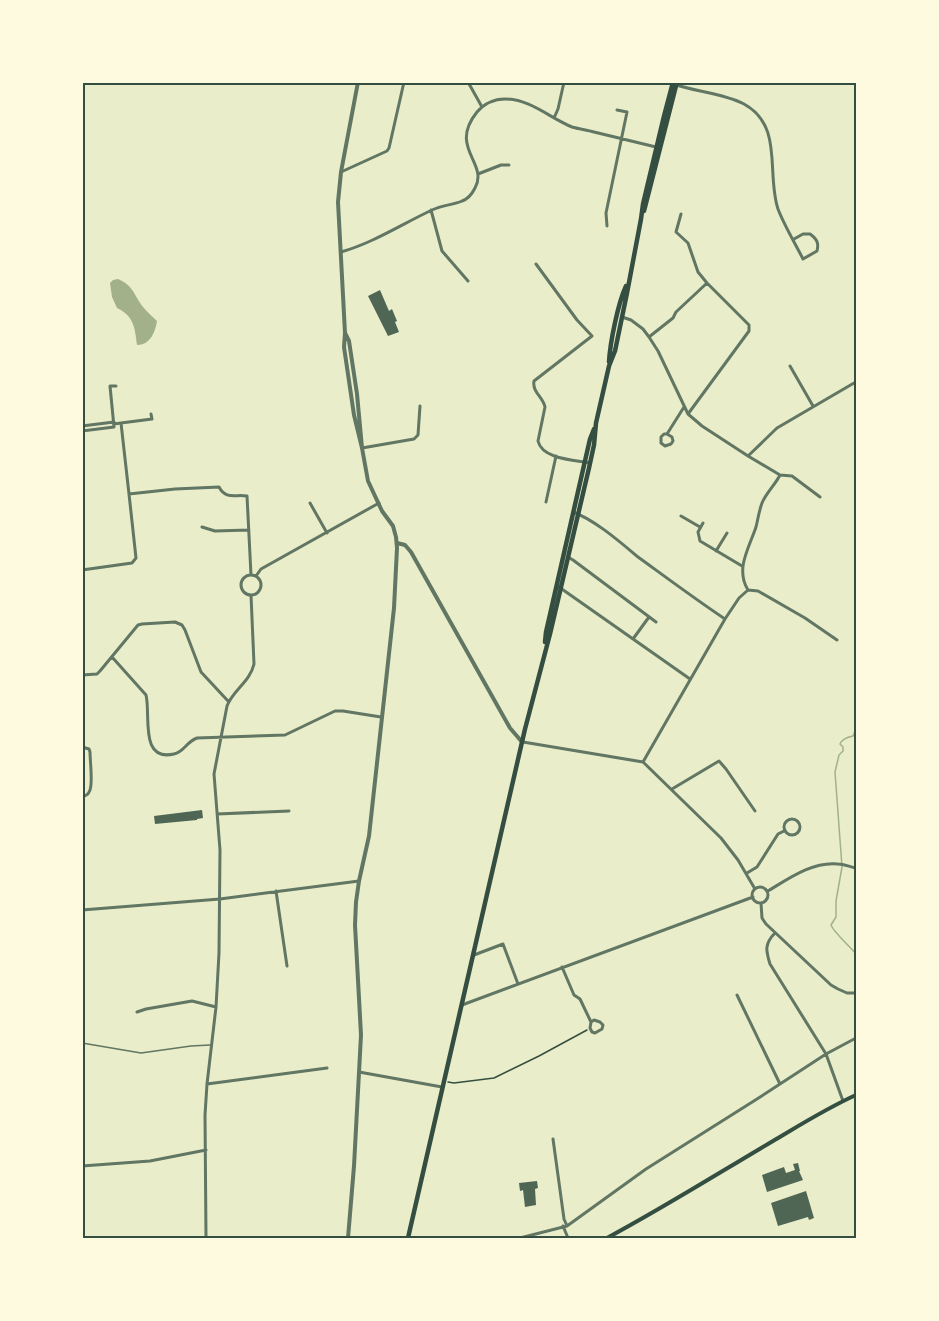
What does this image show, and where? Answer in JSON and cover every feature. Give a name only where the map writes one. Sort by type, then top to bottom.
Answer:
[{"type":"main road","points":[[408,1239],[522,742],[550,634],[558,586],[588,463],[590,439],[615,351],[623,293],[629,281],[641,219],[674,83]]},
{"type":"main road","points":[[607,1239],[856,1095]]},
{"type":"street","points":[[348,1239],[361,1035],[355,925],[356,902],[369,836],[394,608],[397,543],[393,526],[368,481],[352,379],[349,341],[345,333],[338,202],[341,172],[358,82]]},
{"type":"street","points":[[341,172],[387,152],[404,82]]},
{"type":"street","points":[[468,82],[482,107]]},
{"type":"street","points":[[554,117],[564,82]]},
{"type":"street","points":[[674,83],[734,99],[757,114],[771,143],[773,189],[778,211],[803,259],[817,251],[816,238],[810,234],[803,234],[794,239]]},
{"type":"street","points":[[341,252],[358,247],[431,210],[467,199],[477,185],[478,174],[467,149],[466,134],[473,118],[482,107],[492,101],[503,99],[524,102],[572,126],[659,147]]},
{"type":"street","points":[[608,226],[606,213],[627,112],[617,110]]},
{"type":"street","points":[[478,174],[501,165],[509,165]]},
{"type":"street","points":[[431,210],[442,251],[468,281]]},
{"type":"street","points":[[681,214],[676,232],[688,243],[698,272],[749,326],[749,331],[687,414]]},
{"type":"street","points":[[536,264],[592,336],[533,383],[545,407],[538,445],[544,452],[588,463]]},
{"type":"street","points":[[649,337],[673,318],[676,312],[707,283]]},
{"type":"street","points":[[620,316],[631,320],[649,337],[658,351],[687,414],[702,426],[780,475],[792,476],[819,497]]},
{"type":"street","points":[[790,366],[813,406]]},
{"type":"street","points":[[748,456],[777,428],[854,383],[856,385]]},
{"type":"street","points":[[114,424],[110,386],[116,386]]},
{"type":"street","points":[[362,448],[414,439],[418,435],[420,406]]},
{"type":"street","points":[[667,434],[672,437],[672,443],[663,446],[660,439],[662,435],[667,434],[684,407]]},
{"type":"street","points":[[82,431],[152,419],[151,414]]},
{"type":"street","points":[[82,570],[132,563],[136,558],[121,423]]},
{"type":"street","points":[[82,426],[114,424]]},
{"type":"street","points":[[546,502],[556,456]]},
{"type":"street","points":[[748,591],[743,583],[742,566],[763,502],[780,475]]},
{"type":"street","points":[[129,494],[219,487],[225,495],[247,496],[251,575]]},
{"type":"street","points":[[310,503],[327,533]]},
{"type":"street","points":[[256,576],[261,569],[379,503]]},
{"type":"street","points":[[576,513],[609,534],[685,593],[725,619]]},
{"type":"street","points":[[681,516],[700,528]]},
{"type":"street","points":[[703,523],[698,532],[700,541],[742,566]]},
{"type":"street","points":[[202,527],[214,531],[249,530]]},
{"type":"street","points":[[716,550],[727,533]]},
{"type":"street","points":[[397,543],[405,545],[411,552],[510,728],[522,742],[643,762],[721,838],[755,889]]},
{"type":"street","points":[[565,556],[656,622]]},
{"type":"street","points":[[256,576],[261,581],[261,588],[257,593],[251,595],[243,590],[242,583],[245,577],[256,576]]},
{"type":"street","points":[[558,586],[690,679]]},
{"type":"street","points":[[643,762],[725,619],[739,598],[748,591],[758,591],[805,618],[837,640]]},
{"type":"street","points":[[206,1239],[205,1115],[216,1007],[220,898],[214,782],[228,701],[250,675],[254,664],[251,595]]},
{"type":"street","points":[[633,639],[648,617]]},
{"type":"street","points":[[82,675],[97,674],[138,625],[178,622],[188,634],[201,672],[228,701]]},
{"type":"street","points":[[112,657],[146,695],[149,740],[155,751],[164,755],[176,754],[191,740],[197,738],[285,735],[335,711],[381,717]]},
{"type":"street","points":[[82,747],[89,749],[90,752],[90,791],[82,797]]},
{"type":"street","points":[[672,789],[719,761],[754,811]]},
{"type":"street","points":[[217,814],[289,812]]},
{"type":"street","points":[[789,820],[796,820],[799,824],[799,832],[795,835],[790,836],[784,831],[784,824],[789,820]]},
{"type":"street","points":[[746,874],[757,867],[778,834],[784,831]]},
{"type":"street","points":[[768,891],[819,865],[837,863],[856,868]]},
{"type":"street","points":[[82,956],[83,910],[220,898],[359,881]]},
{"type":"street","points":[[761,903],[755,901],[753,892],[759,887],[768,891]]},
{"type":"street","points":[[276,891],[287,966]]},
{"type":"street","points":[[761,903],[768,897],[768,891]]},
{"type":"street","points":[[462,1005],[753,897]]},
{"type":"street","points":[[761,903],[762,918],[775,933],[831,985],[847,993],[856,993]]},
{"type":"street","points":[[775,933],[769,939],[766,950],[770,964],[826,1054],[843,1101]]},
{"type":"street","points":[[473,955],[503,944],[518,984]]},
{"type":"street","points":[[562,967],[574,995],[580,999],[591,1022],[592,1032],[595,1034],[602,1029],[603,1025],[600,1022],[594,1020],[591,1022]]},
{"type":"street","points":[[736,995],[780,1084]]},
{"type":"street","points":[[137,1012],[192,1001],[216,1007]]},
{"type":"street","points":[[82,1013],[82,1018]]},
{"type":"street","points":[[520,1239],[565,1226],[646,1169],[826,1054],[856,1038]]},
{"type":"street","points":[[207,1084],[327,1068]]},
{"type":"street","points":[[359,1072],[443,1084]]},
{"type":"street","points":[[553,1140],[567,1239]]},
{"type":"street","points":[[82,1167],[150,1161],[206,1150]]},
{"type":"lane","points":[[82,1043],[141,1053],[211,1045]]},
{"type":"path","points":[[443,1084],[494,1078],[590,1028]]},
{"type":"shaded area","points":[[118,279],[130,287],[143,307],[157,321],[151,338],[145,343],[137,345],[133,323],[123,311],[117,308],[112,297],[110,283]]},
{"type":"building","points":[[380,290],[389,311],[392,309],[399,332],[388,336],[368,296]]},
{"type":"building","points":[[202,810],[203,818],[197,820],[155,824],[154,816]]},
{"type":"building","points":[[798,1163],[803,1180],[767,1192],[762,1175],[784,1167],[786,1173],[795,1170],[793,1164]]},
{"type":"building","points":[[537,1181],[536,1205],[525,1207],[523,1190],[520,1191],[519,1183]]},
{"type":"building","points":[[806,1191],[814,1218],[809,1220],[808,1217],[778,1226],[771,1203]]},
{"type":"waterway","points":[[856,729],[853,736],[840,744],[843,751],[839,755],[835,772],[842,867],[836,901],[836,917],[831,925],[856,954]]}]
